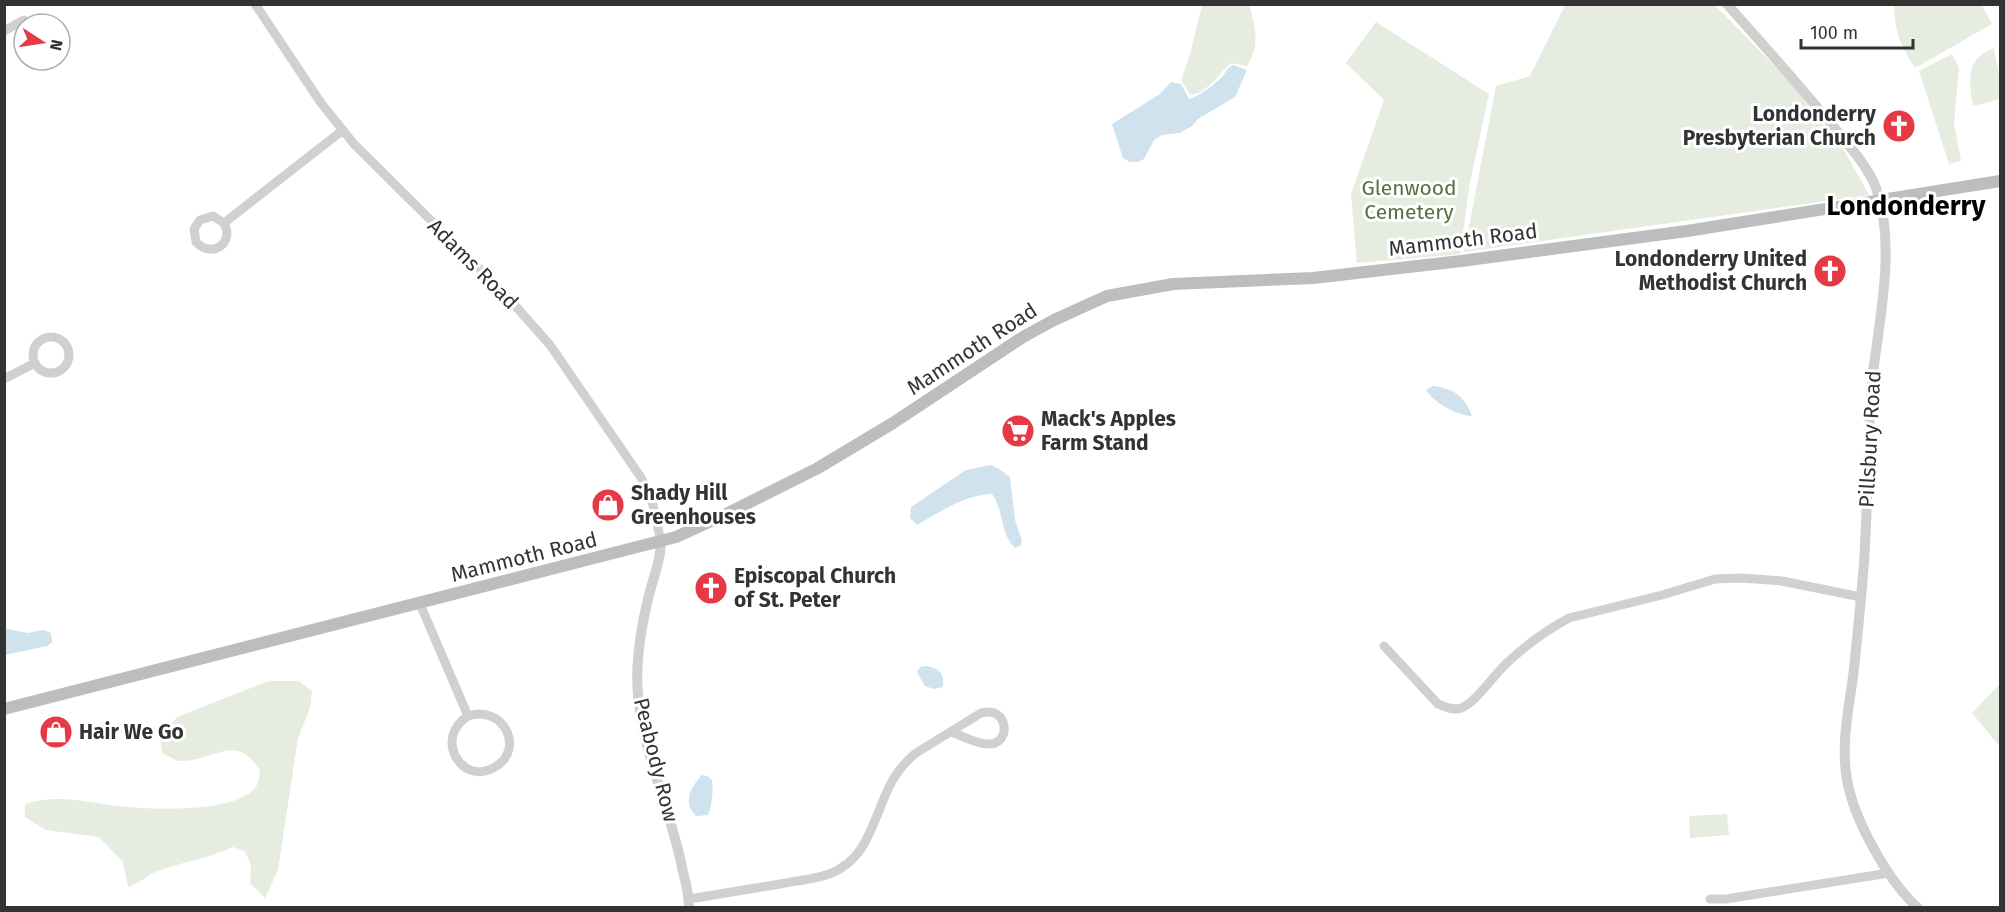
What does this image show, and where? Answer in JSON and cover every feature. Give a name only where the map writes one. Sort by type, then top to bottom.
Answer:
[{"type":"main road","name":"Mammoth Road","points":[[4,709],[661,542],[702,526],[818,468],[893,423],[1023,337],[1107,296],[1173,284],[1313,278],[1408,267],[1687,231],[2001,181]]},
{"type":"street","name":"Adams Road","points":[[255,4],[321,103],[343,130],[378,169],[503,292],[550,345],[642,479],[652,505],[661,542]]},
{"type":"street","name":"Pillsbury Road","points":[[1727,4],[1851,148],[1875,185],[1879,200],[1884,227],[1884,271],[1868,430],[1865,544],[1845,765],[1851,797],[1872,845],[1889,873],[1918,908]]},
{"type":"street","points":[[224,223],[343,130]]},
{"type":"street","points":[[4,379],[35,363]]},
{"type":"street","name":"Peabody Row","points":[[661,542],[642,632],[637,667],[637,693],[643,728],[680,853],[689,903]]},
{"type":"street","points":[[1384,646],[1438,704],[1450,708],[1461,708],[1488,685],[1507,663],[1569,618],[1715,579],[1782,581],[1861,597]]},
{"type":"street","points":[[420,604],[468,717]]},
{"type":"street","points":[[689,903],[814,878],[839,869],[853,859],[863,846],[890,783],[902,766],[916,753],[951,732],[986,712],[992,712],[1001,717],[1005,727],[1002,738],[993,744],[982,743],[951,732]]},
{"type":"street","points":[[478,714],[489,715],[499,720],[506,729],[509,740],[508,750],[503,760],[495,768],[484,771],[472,770],[462,765],[455,756],[452,745],[453,734],[459,724],[468,717],[478,714]]},
{"type":"street","points":[[1710,899],[1726,899],[1889,873]]},
{"type":"green space","points":[[1202,5],[1249,5],[1255,29],[1255,44],[1247,66],[1231,63],[1202,91],[1190,95],[1181,80],[1190,55]]},
{"type":"green space","points":[[1565,5],[1715,5],[1788,80],[1845,152],[1869,195],[1464,252],[1496,86],[1530,76]]},
{"type":"green space","points":[[1894,5],[1982,5],[1992,24],[1915,68],[1899,38]]},
{"type":"green space","name":"Glenwood Cemetery","points":[[1376,22],[1489,94],[1470,182],[1460,254],[1357,263],[1351,194],[1384,100],[1346,63]]},
{"type":"green space","points":[[1994,48],[2000,82],[2000,99],[1973,106],[1971,71],[1978,58]]},
{"type":"green space","points":[[1952,54],[1959,68],[1954,123],[1961,161],[1949,164],[1919,71]]},
{"type":"green space","points":[[269,681],[299,681],[312,691],[310,708],[298,738],[278,870],[265,898],[250,883],[251,865],[245,851],[233,847],[157,871],[128,887],[123,862],[99,837],[46,830],[25,817],[25,804],[51,799],[177,809],[232,802],[245,796],[256,786],[260,771],[242,752],[223,751],[202,758],[179,761],[162,753],[160,738],[177,717]]},
{"type":"green space","points":[[2000,684],[2000,747],[1972,713]]},
{"type":"green space","points":[[1727,814],[1729,835],[1690,838],[1689,816]]},
{"type":"water","points":[[1233,65],[1247,70],[1235,97],[1198,119],[1192,126],[1180,133],[1162,135],[1154,140],[1144,159],[1130,162],[1123,158],[1112,124],[1160,94],[1171,82],[1181,84],[1189,99],[1211,87]]},
{"type":"water","points":[[1433,386],[1447,389],[1458,395],[1466,403],[1472,416],[1453,411],[1440,404],[1426,390]]},
{"type":"water","points":[[991,465],[1010,477],[1015,520],[1022,541],[1020,546],[1015,548],[1010,542],[1004,529],[999,507],[992,494],[962,501],[917,525],[910,518],[911,507],[966,470]]},
{"type":"water","points":[[4,628],[27,633],[43,630],[51,633],[52,642],[47,646],[5,655]]},
{"type":"water","points":[[926,666],[940,672],[943,687],[934,689],[925,686],[917,672],[920,667]]},
{"type":"water","points":[[702,775],[711,779],[713,792],[708,815],[696,816],[689,805],[689,800],[694,784]]},
{"type":"place","name":"Londonderry Presbyterian Church","points":[[1899,126]]},
{"type":"place","name":"Londonderry United Methodist Church","points":[[1830,271]]},
{"type":"place","name":"Mack's Apples Farm Stand","points":[[1018,431]]},
{"type":"place","name":"Shady Hill Greenhouses","points":[[608,505]]},
{"type":"place","name":"Episcopal Church of St. Peter","points":[[711,588]]},
{"type":"place","name":"Hair We Go","points":[[56,732]]},
{"type":"district","name":"Londonderry","points":[[1906,206]]}]
